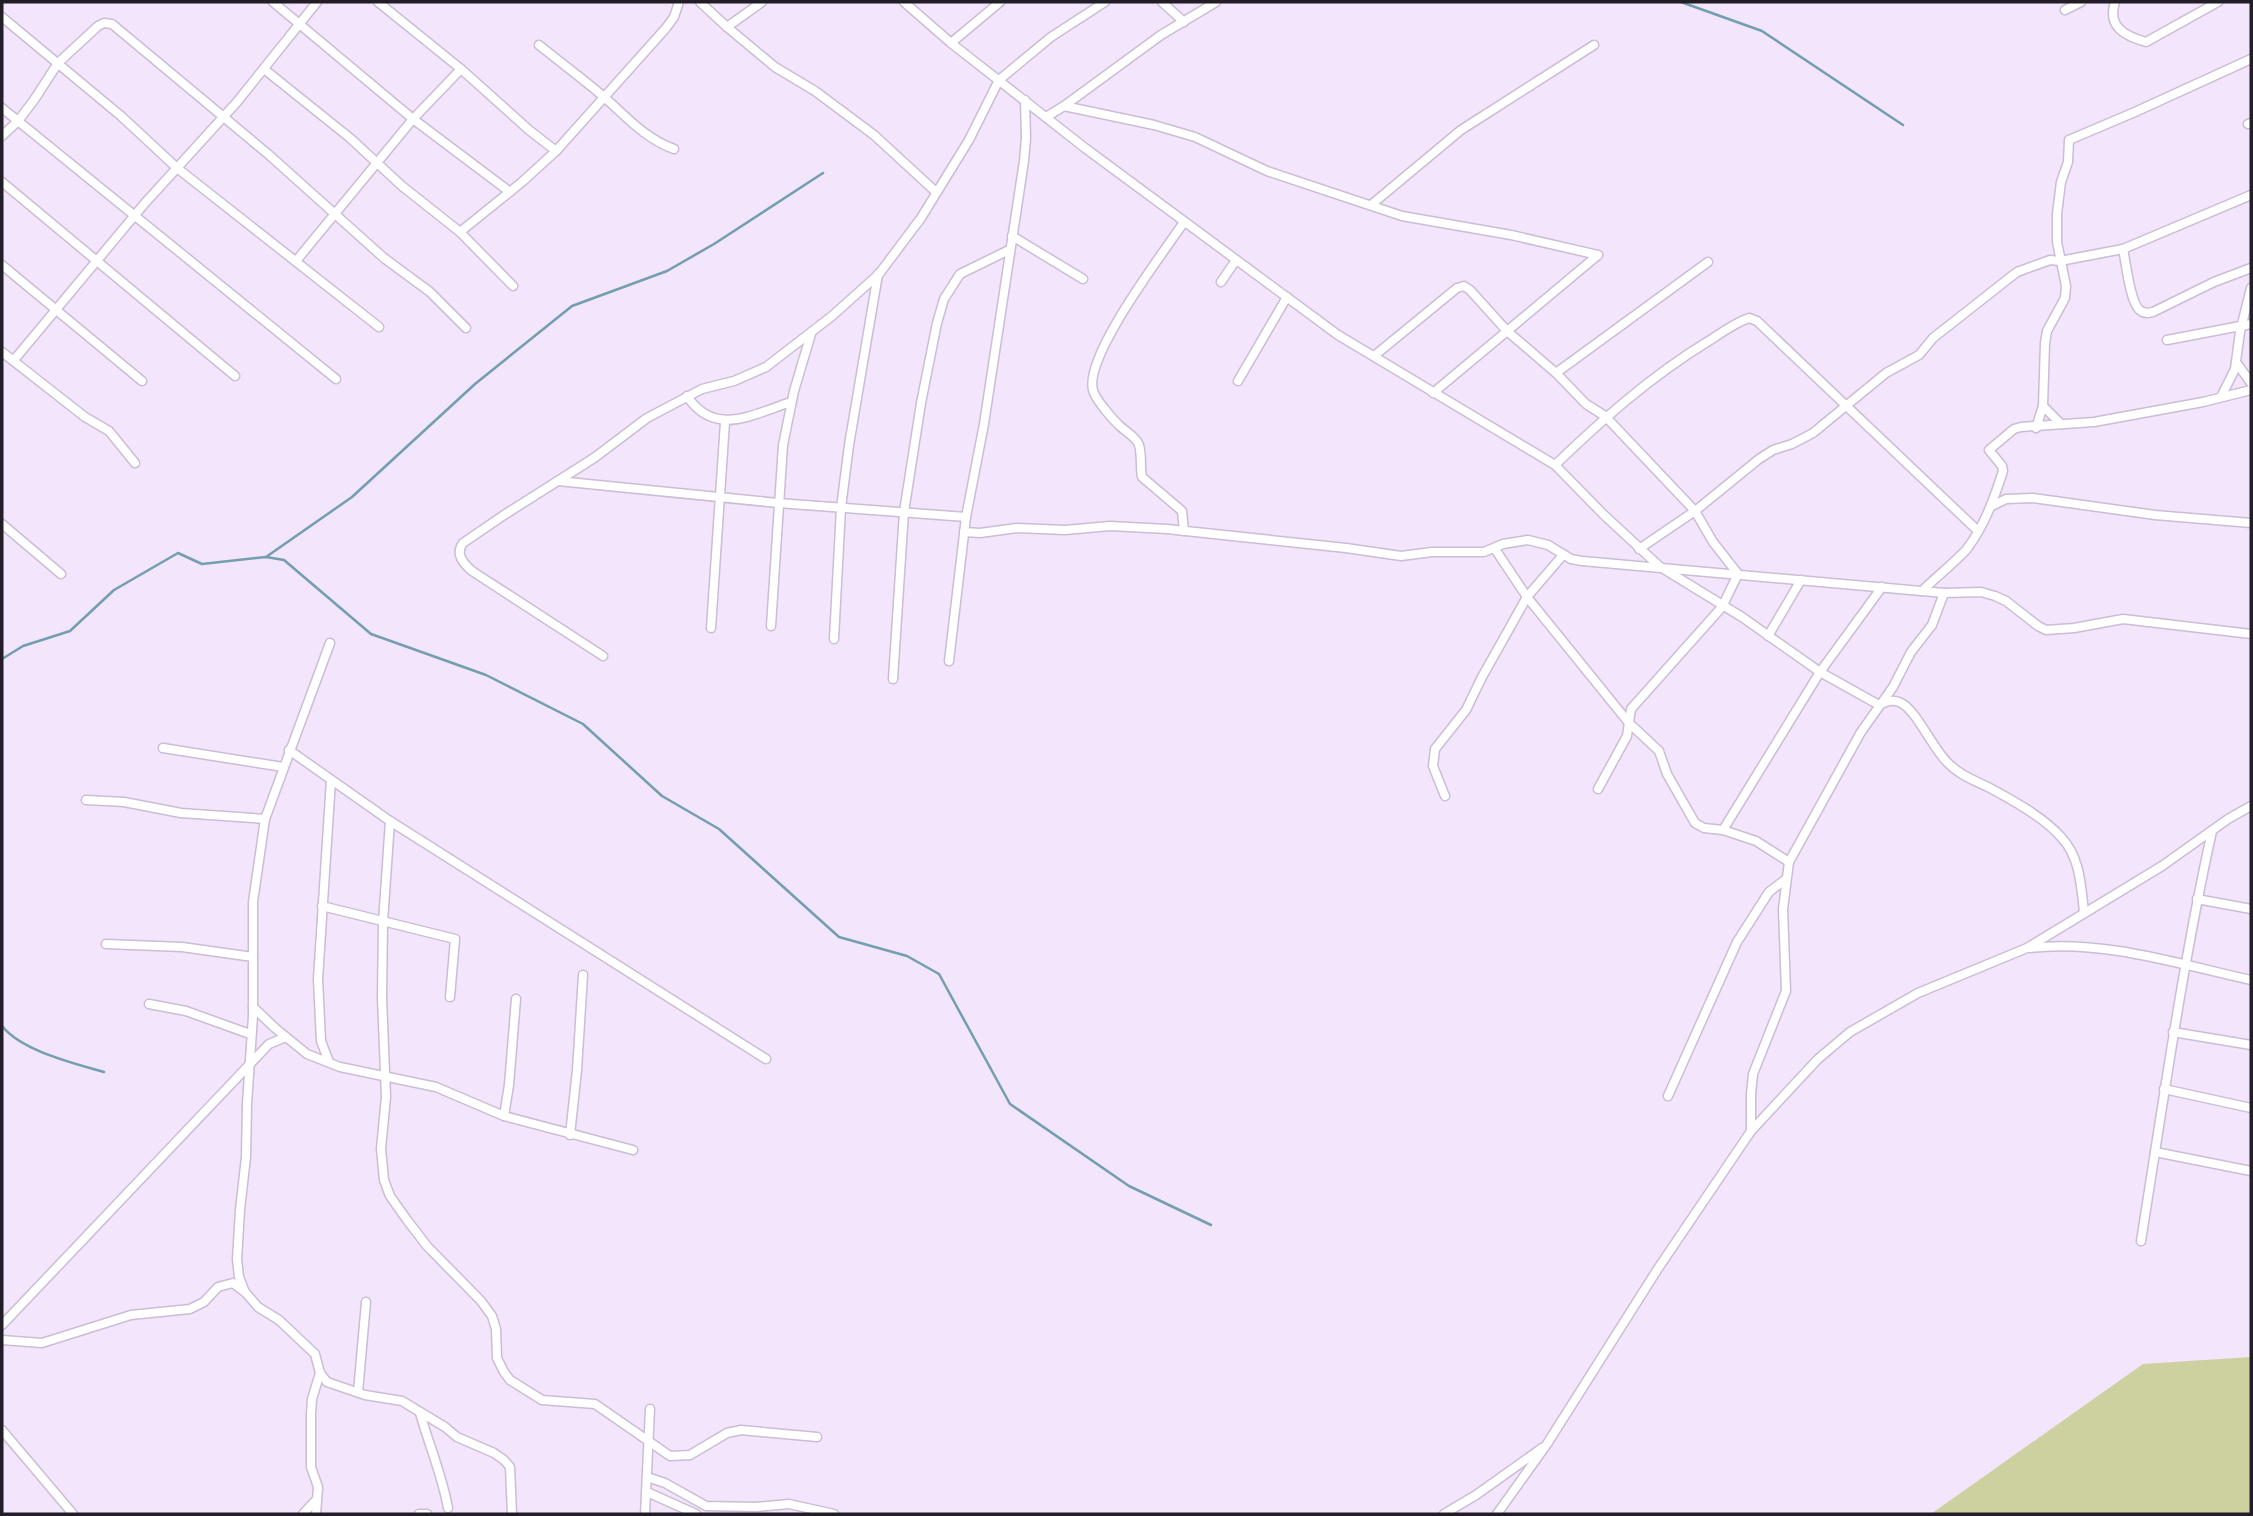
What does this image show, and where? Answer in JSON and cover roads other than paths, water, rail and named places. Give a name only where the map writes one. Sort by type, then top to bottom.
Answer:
[{"type":"street","points":[[273,2],[413,119],[510,192]]},
{"type":"street","points":[[14,360],[136,215],[223,118],[317,2]]},
{"type":"street","points":[[378,2],[556,151]]},
{"type":"street","points":[[460,232],[510,192],[578,128],[603,96],[666,28],[680,2]]},
{"type":"street","points":[[700,2],[775,67],[815,90],[874,135],[936,192]]},
{"type":"street","points":[[727,27],[762,2]]},
{"type":"street","points":[[904,2],[951,43],[1046,117],[1338,335],[1555,465],[1659,566],[1742,617],[1820,672],[1879,705],[1890,701],[1900,702],[1908,707],[1935,749],[1950,766],[2021,806],[2061,836],[2074,854],[2081,882],[2084,912]]},
{"type":"street","points":[[951,43],[1000,2]]},
{"type":"street","points":[[603,656],[471,571],[459,554],[463,543],[594,457],[647,418],[687,396],[758,371],[811,334],[878,274],[921,218],[969,140],[999,80],[1051,37],[1105,2]]},
{"type":"street","points":[[1162,2],[1184,22]]},
{"type":"street","points":[[1046,117],[1161,35],[1216,2]]},
{"type":"street","points":[[2065,9],[2081,2]]},
{"type":"street","points":[[2115,2],[2111,13],[2114,23],[2122,32],[2146,42],[2218,2]]},
{"type":"street","points":[[2,17],[121,116],[177,168],[379,327]]},
{"type":"street","points":[[2,136],[18,121],[58,63],[98,26],[104,23],[112,24],[268,154],[384,258],[430,292],[466,328]]},
{"type":"street","points":[[539,45],[603,96],[644,134],[674,149]]},
{"type":"street","points":[[1371,205],[1461,130],[1594,45]]},
{"type":"street","points":[[2036,428],[2043,405],[2047,331],[2065,298],[2066,286],[2057,242],[2057,214],[2061,182],[2068,162],[2069,140],[2251,59]]},
{"type":"street","points":[[264,69],[460,232],[513,286]]},
{"type":"street","points":[[296,261],[413,119],[461,69]]},
{"type":"street","points":[[949,661],[966,517],[986,413],[1026,138],[1026,100]]},
{"type":"street","points":[[1064,106],[1154,125],[1195,137],[1267,171],[1402,216],[1511,235],[1598,255],[1433,393]]},
{"type":"street","points":[[2,108],[336,379]]},
{"type":"street","points":[[2,181],[235,376]]},
{"type":"street","points":[[1639,549],[1695,511],[1759,459],[1813,433],[1886,373],[1919,355],[1933,338],[2017,272],[2050,260],[2060,261],[2123,249],[2251,195]]},
{"type":"street","points":[[1184,222],[1107,339],[1091,377],[1095,396],[1139,445],[1142,477],[1182,511],[1184,531]]},
{"type":"street","points":[[1012,236],[1083,279]]},
{"type":"street","points":[[2123,249],[2134,302],[2140,311],[2146,313],[2251,268]]},
{"type":"street","points":[[893,679],[904,512],[937,323],[944,299],[960,274],[1009,250]]},
{"type":"street","points":[[1221,282],[1236,260]]},
{"type":"street","points":[[1556,373],[1708,262]]},
{"type":"street","points":[[2,265],[142,381]]},
{"type":"street","points":[[834,639],[841,508],[878,274]]},
{"type":"street","points":[[1374,356],[1441,300],[1464,286],[1507,331],[1556,373],[1586,404],[1605,416],[1695,511],[1713,542],[1738,574]]},
{"type":"street","points":[[2221,397],[2236,362],[2246,325],[2251,288]]},
{"type":"street","points":[[1238,381],[1287,297]]},
{"type":"street","points":[[1555,465],[1635,391],[1676,362],[1749,318],[1757,321],[1978,531]]},
{"type":"street","points":[[2167,340],[2246,325]]},
{"type":"street","points":[[771,626],[783,445],[791,401],[811,334]]},
{"type":"street","points":[[2,352],[85,417],[108,431],[135,463]]},
{"type":"street","points":[[2236,362],[2251,383]]},
{"type":"street","points":[[1922,591],[1966,549],[1978,531],[1992,506],[2003,471],[1989,450],[2014,429],[2094,422],[2251,390]]},
{"type":"street","points":[[687,396],[693,405],[707,416],[725,422],[791,401]]},
{"type":"street","points":[[2043,405],[2061,424]]},
{"type":"street","points":[[711,628],[725,422]]},
{"type":"street","points":[[558,481],[721,498],[966,517]]},
{"type":"street","points":[[1992,506],[2006,499],[2033,498],[2155,515],[2251,523]]},
{"type":"street","points":[[2,524],[61,574]]},
{"type":"street","points":[[964,532],[979,533],[1017,528],[1065,530],[1110,526],[1184,531],[1401,556],[1432,552],[1484,552],[1503,544],[1528,540],[1548,545],[1563,555],[1582,561],[1944,593],[1981,592],[2006,601],[2046,630],[2123,619],[2251,634]]},
{"type":"street","points":[[1494,549],[1527,597],[1629,723],[1659,751],[1667,774],[1695,823],[1704,828],[1723,830],[1756,841],[1789,862]]},
{"type":"street","points":[[1445,796],[1433,766],[1434,749],[1466,710],[1527,597],[1563,555]]},
{"type":"street","points":[[1598,789],[1627,736],[1631,709],[1722,607],[1738,574]]},
{"type":"street","points":[[1768,636],[1801,580]]},
{"type":"street","points":[[1723,830],[1820,672],[1882,587]]},
{"type":"street","points":[[1751,1132],[1754,1074],[1786,991],[1782,934],[1789,862],[1823,803],[1832,780],[1893,687],[1911,652],[1932,625],[1944,593]]},
{"type":"street","points":[[245,1292],[239,1277],[237,1259],[246,1157],[248,1069],[253,1007],[253,902],[265,819],[330,643]]},
{"type":"street","points":[[163,748],[283,767]]},
{"type":"street","points":[[289,750],[390,821],[766,1059]]},
{"type":"street","points":[[329,1062],[321,1041],[318,979],[331,780]]},
{"type":"street","points":[[86,800],[124,802],[181,813],[265,819]]},
{"type":"street","points":[[1497,1514],[1547,1444],[1657,1270],[1751,1132],[1818,1059],[1850,1032],[1918,993],[2027,948],[2162,866],[2251,806]]},
{"type":"street","points":[[390,821],[383,922],[386,1097],[382,1149],[384,1180],[390,1196],[427,1245],[474,1293],[492,1316],[496,1329],[497,1359],[504,1372],[510,1380],[542,1399],[595,1404],[670,1456],[683,1457],[701,1450],[727,1433],[741,1430],[817,1437]]},
{"type":"street","points":[[2141,1241],[2173,1032],[2197,899],[2213,831]]},
{"type":"street","points":[[1668,1096],[1737,942],[1769,892],[1786,879]]},
{"type":"street","points":[[2197,899],[2251,909]]},
{"type":"street","points":[[322,906],[455,939],[450,997]]},
{"type":"street","points":[[106,944],[181,947],[253,957]]},
{"type":"street","points":[[2027,948],[2061,945],[2114,951],[2251,981]]},
{"type":"street","points":[[570,1135],[583,975]]},
{"type":"street","points":[[504,1116],[516,999]]},
{"type":"street","points":[[149,1003],[186,1011],[250,1034]]},
{"type":"street","points":[[253,1007],[307,1054],[329,1062],[436,1087],[504,1116],[633,1150]]},
{"type":"street","points":[[2173,1032],[2251,1045]]},
{"type":"street","points":[[2,1325],[270,1044],[286,1037]]},
{"type":"street","points":[[2164,1089],[2251,1108]]},
{"type":"street","points":[[2155,1152],[2251,1171]]},
{"type":"street","points":[[2,1340],[42,1343],[131,1315],[190,1309],[204,1302],[218,1287],[233,1283],[258,1307],[279,1320],[315,1354],[320,1373],[327,1382],[382,1399],[402,1401],[446,1427],[457,1437],[504,1460],[510,1467],[512,1514]]},
{"type":"street","points":[[358,1392],[366,1302]]},
{"type":"street","points":[[316,1514],[318,1487],[311,1467],[310,1415],[320,1373]]},
{"type":"street","points":[[645,1514],[650,1409]]},
{"type":"street","points":[[421,1413],[444,1485],[448,1508]]},
{"type":"street","points":[[2,1430],[73,1514]]},
{"type":"street","points":[[1444,1514],[1547,1444]]},
{"type":"street","points":[[647,1477],[665,1483],[706,1506],[756,1507],[789,1504],[834,1514]]},
{"type":"street","points":[[647,1492],[696,1514]]},
{"type":"street","points":[[303,1514],[317,1499]]},
{"type":"street","points":[[419,1514],[427,1514]]},
{"type":"waterway","points":[[1681,2],[1762,31],[1903,125]]},
{"type":"waterway","points":[[266,557],[352,497],[475,384],[572,306],[667,271],[714,244],[823,173]]},
{"type":"waterway","points":[[2,659],[23,646],[70,631],[114,590],[178,553],[202,564],[266,557],[284,560],[371,634],[486,675],[583,724],[662,796],[719,829],[839,937],[907,956],[939,974],[1010,1104],[1129,1186],[1211,1225]]},
{"type":"waterway","points":[[2,1026],[11,1035],[35,1049],[104,1072]]}]
